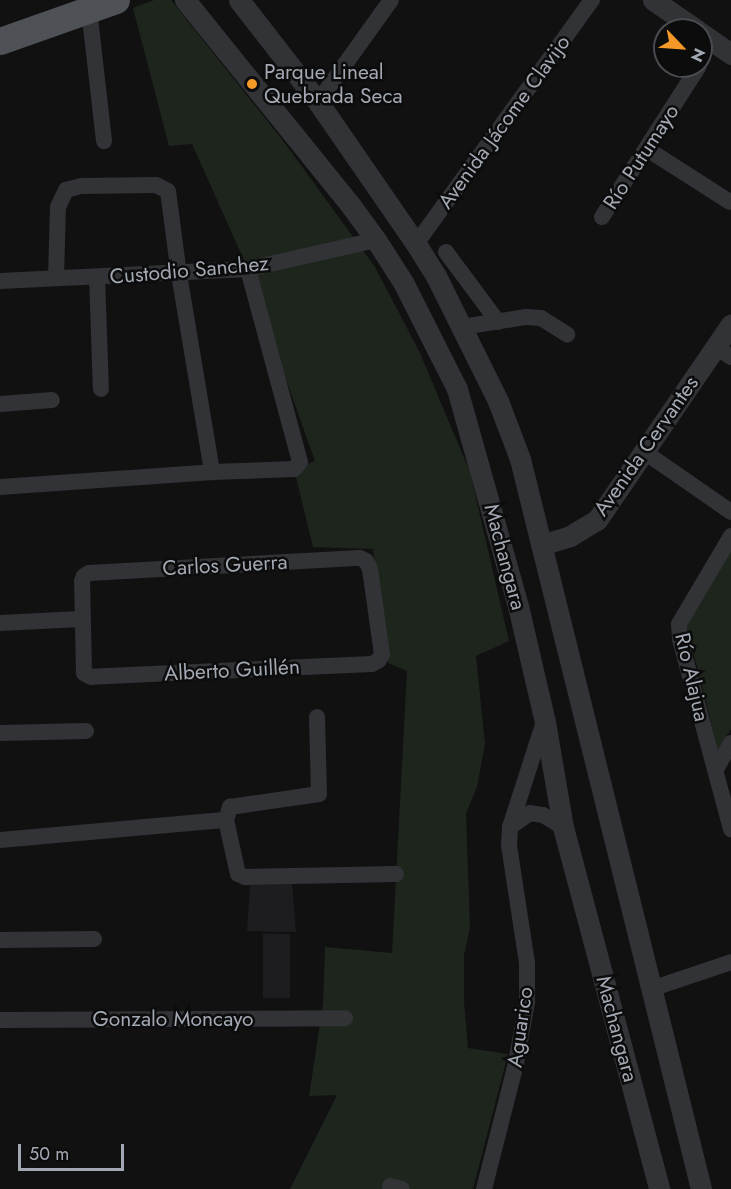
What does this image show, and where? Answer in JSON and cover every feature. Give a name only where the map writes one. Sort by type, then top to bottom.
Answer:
[{"type":"main road","points":[[0,24],[78,4],[116,0]]},
{"type":"main road","points":[[0,41],[78,4]]},
{"type":"street","name":"Machangara","points":[[185,0],[349,203],[376,240],[403,282],[457,389],[509,573],[545,722],[563,827],[659,1189]]},
{"type":"street","name":"Machangara","points":[[239,0],[318,102],[416,244],[462,327],[498,401],[520,459],[701,1189]]},
{"type":"street","points":[[318,102],[391,0]]},
{"type":"street","name":"Avenida Jácome Clavijo","points":[[416,244],[592,0]]},
{"type":"street","points":[[653,0],[680,18]]},
{"type":"street","points":[[78,4],[104,141]]},
{"type":"street","name":"Río Putumayo","points":[[602,217],[691,78]]},
{"type":"street","points":[[647,149],[730,202]]},
{"type":"street","points":[[56,277],[59,203],[66,190],[81,186],[156,185],[168,191],[179,274],[212,472]]},
{"type":"street","name":"Custodio Sanchez","points":[[0,281],[248,269],[376,240]]},
{"type":"street","points":[[446,252],[498,322]]},
{"type":"street","points":[[0,488],[212,472],[294,469],[300,462],[248,269]]},
{"type":"street","points":[[97,278],[101,389]]},
{"type":"street","points":[[462,327],[526,316],[541,318],[567,334]]},
{"type":"street","name":"Avenida Cervantes","points":[[541,545],[570,536],[597,520],[643,451],[723,352],[731,324]]},
{"type":"street","points":[[0,404],[52,400]]},
{"type":"street","points":[[643,451],[731,512]]},
{"type":"street","name":"Río Alajua","points":[[731,536],[679,624],[680,639],[731,829]]},
{"type":"street","name":"Carlos Guerra","points":[[81,619],[84,576],[360,558],[366,561],[370,568],[382,654],[379,660]]},
{"type":"street","points":[[0,623],[81,619]]},
{"type":"street","name":"Alberto Guillén","points":[[81,619],[84,673],[91,677],[372,664],[379,660]]},
{"type":"street","points":[[317,717],[319,794],[230,807],[226,820],[238,874],[245,877],[396,874]]},
{"type":"street","name":"Aguarico","points":[[484,1189],[516,1063],[527,1002],[527,963],[509,846],[510,827],[545,722]]},
{"type":"street","points":[[0,733],[86,731]]},
{"type":"street","points":[[716,769],[731,743]]},
{"type":"street","points":[[510,827],[530,813],[543,815],[563,827]]},
{"type":"street","points":[[0,840],[226,820]]},
{"type":"street","points":[[0,940],[94,939]]},
{"type":"street","points":[[651,989],[731,962]]},
{"type":"street","name":"Gonzalo Moncayo","points":[[0,1020],[345,1018]]},
{"type":"shaded area","points":[[154,0],[171,0],[284,142],[375,267],[420,353],[470,472],[509,641],[476,656],[485,744],[477,787],[466,813],[470,928],[464,955],[464,1002],[468,1048],[508,1054],[473,1189],[290,1189],[337,1095],[309,1096],[323,1004],[325,947],[392,953],[407,671],[388,663],[373,549],[313,547],[294,469],[315,461],[243,258],[192,144],[169,146],[133,8]]},
{"type":"shaded area","points":[[731,545],[731,729],[718,750],[686,623]]},
{"type":"shaded area","points":[[292,883],[296,932],[247,931],[250,885]]},
{"type":"shaded area","points":[[263,934],[290,934],[290,998],[263,998]]},
{"type":"place","name":"Parque Lineal Quebrada Seca","points":[[252,84]]}]
